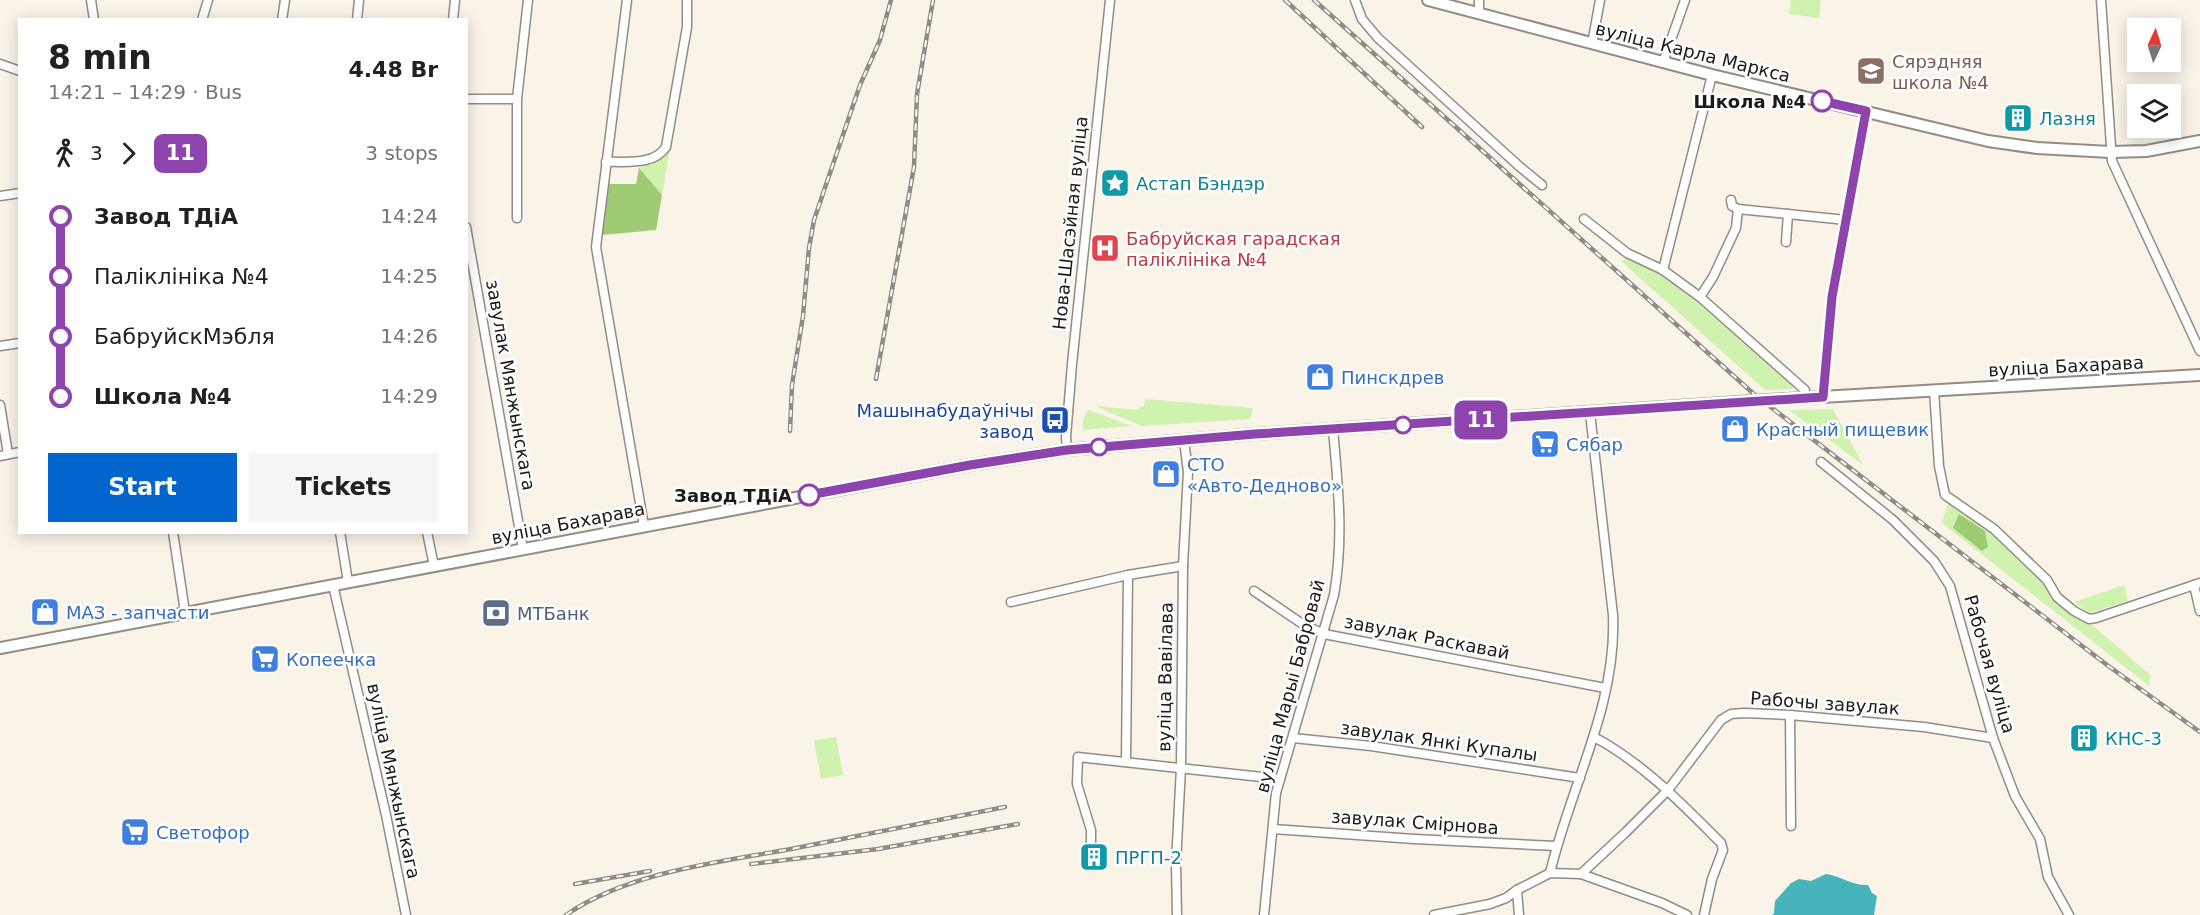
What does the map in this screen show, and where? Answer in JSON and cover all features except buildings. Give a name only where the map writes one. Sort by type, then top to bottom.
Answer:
[{"type":"main road","name":"вуліца Карла Маркса","points":[[1428,0],[1662,63],[1988,141],[2037,148],[2110,152],[2146,151],[2200,141]]},
{"type":"main road","name":"вуліца Бахарава","points":[[0,648],[970,465],[1067,450],[1333,429],[2200,375]]},
{"type":"street","points":[[91,0],[94,18]]},
{"type":"street","points":[[203,18],[208,0]]},
{"type":"street","points":[[282,18],[285,0]]},
{"type":"street","points":[[357,18],[359,0]]},
{"type":"street","points":[[453,18],[455,0]]},
{"type":"street","points":[[518,218],[518,99],[528,0]]},
{"type":"street","points":[[627,0],[596,247],[644,526]]},
{"type":"street","points":[[606,162],[650,160],[661,154],[666,147],[687,27],[687,0]]},
{"type":"street","name":"Нова-Шасэйная вуліца","points":[[1067,450],[1072,364],[1110,0]]},
{"type":"street","points":[[1355,0],[1362,19],[1378,38],[1542,185]]},
{"type":"street","points":[[1479,0],[1479,14]]},
{"type":"street","points":[[1592,44],[1600,0]]},
{"type":"street","points":[[1662,63],[1685,0]]},
{"type":"street","points":[[2100,0],[2112,161],[2128,200],[2200,351]]},
{"type":"street","points":[[0,63],[18,69]]},
{"type":"street","points":[[1663,270],[1712,75]]},
{"type":"street","points":[[468,99],[518,99]]},
{"type":"street","points":[[1823,397],[1832,297],[1866,111]]},
{"type":"street","points":[[0,196],[18,193]]},
{"type":"street","points":[[1731,200],[1732,206],[1738,209],[1846,220]]},
{"type":"street","points":[[1700,297],[1713,277],[1736,228],[1738,209]]},
{"type":"street","points":[[1786,242],[1788,214]]},
{"type":"street","points":[[1584,219],[1627,253],[1663,270],[1700,297],[1805,390],[1806,399]]},
{"type":"street","name":"завулак Мянжынскага","points":[[468,238],[524,549]]},
{"type":"street","points":[[0,346],[18,343]]},
{"type":"street","points":[[1934,390],[1939,466],[1944,495],[1994,529],[2047,580],[2057,597],[2074,611],[2089,619],[2197,584],[2200,610]]},
{"type":"street","points":[[0,405],[4,455]]},
{"type":"street","points":[[1550,873],[1556,846],[1594,737],[1612,664],[1614,615],[1590,413]]},
{"type":"street","name":"вуліца Марыі Бабровай","points":[[1264,915],[1276,793],[1324,633],[1340,560],[1341,517],[1333,429]]},
{"type":"street","name":"вуліца Вавілава","points":[[1177,915],[1176,864],[1183,566],[1188,472],[1184,440]]},
{"type":"street","name":"Рабочая вуліца","points":[[1821,462],[1893,520],[1934,561],[1950,586],[1993,738],[2015,796],[2040,839],[2048,877],[2069,915]]},
{"type":"street","points":[[173,534],[185,612]]},
{"type":"street","points":[[340,534],[348,582]]},
{"type":"street","points":[[427,534],[434,566]]},
{"type":"street","points":[[1011,602],[1128,575],[1183,566]]},
{"type":"street","points":[[1126,761],[1128,575]]},
{"type":"street","name":"вуліца Мянжынскага","points":[[333,585],[406,915]]},
{"type":"street","name":"завулак Раскавай","points":[[1254,591],[1304,625],[1324,633],[1605,688]]},
{"type":"street","name":"Рабочы завулак","points":[[1581,874],[1668,790],[1721,720],[1731,714],[1790,715],[1924,728],[1993,738]]},
{"type":"street","points":[[1790,715],[1791,826]]},
{"type":"street","points":[[1594,737],[1617,749],[1668,790],[1721,843],[1723,850],[1712,879],[1704,915]]},
{"type":"street","name":"завулак Янкі Купалы","points":[[1293,738],[1371,746],[1580,778]]},
{"type":"street","points":[[1091,850],[1091,830],[1077,784],[1078,757],[1280,779]]},
{"type":"street","name":"завулак Смірнова","points":[[1273,829],[1556,846]]},
{"type":"street","points":[[1434,915],[1490,904],[1506,898],[1550,873],[1581,874],[1662,903],[1687,915]]},
{"type":"street","points":[[1517,890],[1519,915]]},
{"type":"green space","points":[[1791,0],[1821,0],[1819,18],[1789,14]]},
{"type":"green space","points":[[670,148],[662,195],[639,168],[652,164]]},
{"type":"green space","points":[[639,168],[662,195],[656,230],[602,235],[608,184],[636,184]]},
{"type":"green space","points":[[1627,257],[1662,274],[1696,299],[1792,384],[1793,389],[1765,390],[1622,262]]},
{"type":"green space","points":[[1145,399],[1253,408],[1250,419],[1142,426],[1095,406],[1138,410],[1139,407],[1144,406]]},
{"type":"green space","points":[[1833,409],[1863,465],[1789,410]]},
{"type":"green space","points":[[1088,410],[1132,426],[1083,430],[1083,420]]},
{"type":"green space","points":[[1948,503],[1992,533],[2042,582],[2054,597],[2089,622],[2150,675],[2149,686],[1942,523]]},
{"type":"green space","points":[[1959,514],[1985,531],[1988,547],[1982,551],[1953,528]]},
{"type":"green space","points":[[2124,585],[2128,601],[2089,613],[2074,602]]},
{"type":"green space","points":[[836,737],[843,775],[821,779],[814,740]]},
{"type":"water","points":[[1826,874],[1857,884],[1868,885],[1872,893],[1877,896],[1874,915],[1772,915],[1775,901],[1791,883],[1799,879],[1811,881]]},
{"type":"railway","points":[[790,431],[792,385],[814,220],[860,85],[880,40],[891,0]]},
{"type":"railway","points":[[876,379],[914,167],[917,94],[933,0]]},
{"type":"railway","points":[[1285,0],[1422,127]]},
{"type":"railway","points":[[1314,0],[1755,395],[2107,665],[2200,732]]},
{"type":"railway","points":[[566,915],[617,888],[675,871],[1005,807]]},
{"type":"railway","points":[[751,864],[878,849],[1018,824]]},
{"type":"railway","points":[[575,884],[650,871]]},
{"type":"bus line","name":"11","points":[[809,495],[970,465],[1067,450],[1255,434],[1823,397],[1832,297],[1866,111],[1822,101]]},
{"type":"place","name":"Сярэдняя школа №4","points":[[1871,71]]},
{"type":"place","name":"Школа №4","points":[[1822,101]]},
{"type":"place","name":"Лазня","points":[[2018,118]]},
{"type":"place","name":"Астап Бэндэр","points":[[1115,183]]},
{"type":"place","name":"Бабруйская гарадская паліклініка №4","points":[[1105,248]]},
{"type":"place","name":"Пинскдрев","points":[[1320,377]]},
{"type":"place","name":"Машынабудаўнічы завод","points":[[1055,420]]},
{"type":"place","name":"Красный пищевик","points":[[1735,429]]},
{"type":"place","name":"Сябар","points":[[1545,444]]},
{"type":"place","name":"СТО «Авто-Дедново»","points":[[1166,474]]},
{"type":"place","name":"Завод ТДіА","points":[[809,495]]},
{"type":"place","name":"МАЗ - запчасти","points":[[45,612]]},
{"type":"place","name":"МТБанк","points":[[496,613]]},
{"type":"place","name":"Копеечка","points":[[265,659]]},
{"type":"place","name":"КНС-3","points":[[2084,738]]},
{"type":"place","name":"Светофор","points":[[135,832]]},
{"type":"place","name":"ПРГП-2","points":[[1094,857]]}]
